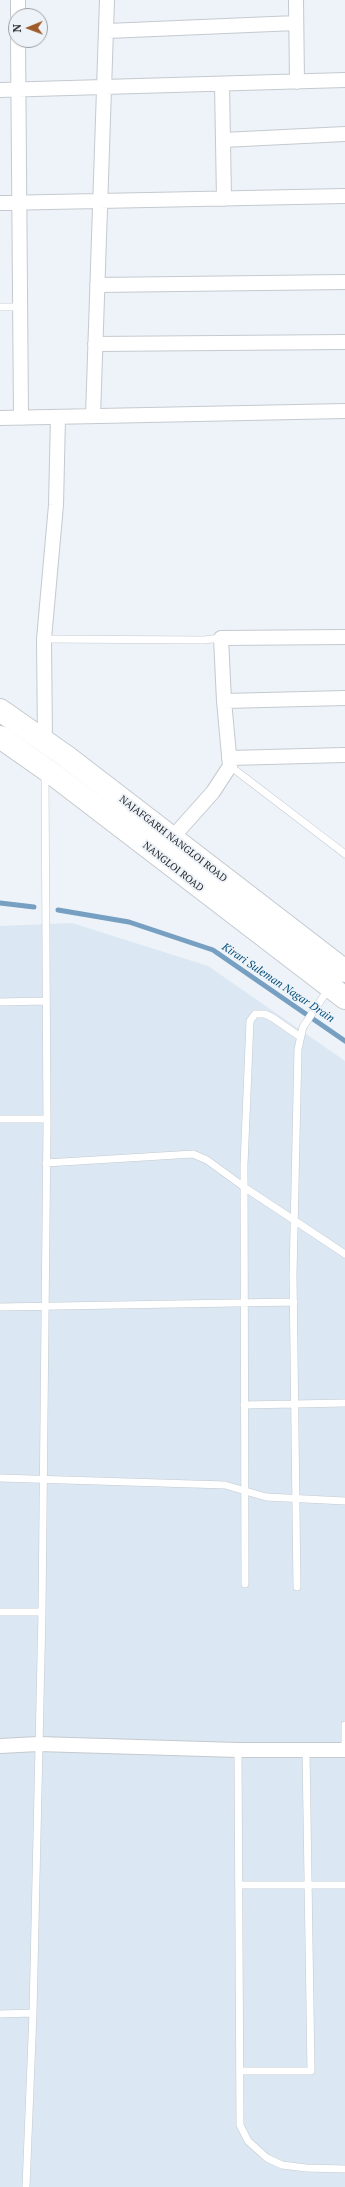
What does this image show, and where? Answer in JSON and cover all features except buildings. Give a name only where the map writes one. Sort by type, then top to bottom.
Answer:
[{"type":"main road","name":"NAJAFGARH NANGLOI ROAD","points":[[0,710],[45,755],[172,838],[345,970]]},
{"type":"main road","name":"NANGLOI ROAD","points":[[0,737],[45,755],[338,992]]},
{"type":"street","points":[[94,416],[99,202],[107,31],[107,0]]},
{"type":"street","points":[[296,0],[297,82]]},
{"type":"street","points":[[107,31],[296,23]]},
{"type":"street","points":[[18,48],[21,418]]},
{"type":"street","points":[[0,90],[345,80]]},
{"type":"street","points":[[222,84],[224,199]]},
{"type":"street","points":[[223,140],[345,134]]},
{"type":"street","points":[[0,203],[345,196]]},
{"type":"street","points":[[97,285],[345,282]]},
{"type":"street","points":[[95,344],[345,342]]},
{"type":"street","points":[[0,418],[345,411]]},
{"type":"street","points":[[45,755],[44,640],[56,505],[58,417]]},
{"type":"street","points":[[172,838],[213,792],[229,762],[224,701],[222,638],[345,637]]},
{"type":"street","points":[[224,701],[345,698]]},
{"type":"street","points":[[229,762],[345,755]]},
{"type":"street","points":[[0,1746],[38,1744],[238,1750],[345,1750]]},
{"type":"lane","points":[[0,307],[20,307]]},
{"type":"lane","points":[[44,640],[196,640],[222,638]]},
{"type":"lane","points":[[26,2187],[33,2014],[44,1479],[47,1119],[45,755]]},
{"type":"lane","points":[[229,762],[345,854]]},
{"type":"lane","points":[[297,1587],[295,1500],[294,1219],[298,1049],[303,1027],[317,1005],[338,992]]},
{"type":"lane","points":[[0,1002],[46,1001]]},
{"type":"lane","points":[[245,1584],[244,1187],[250,1021],[255,1014],[264,1014],[274,1018],[300,1036]]},
{"type":"lane","points":[[0,1119],[47,1119]]},
{"type":"lane","points":[[46,1163],[193,1154],[207,1160],[244,1187],[345,1254]]},
{"type":"lane","points":[[0,1307],[294,1302]]},
{"type":"lane","points":[[244,1405],[345,1403]]},
{"type":"lane","points":[[0,1478],[226,1485],[236,1487],[244,1492],[266,1497],[295,1500],[345,1501]]},
{"type":"lane","points":[[0,1612],[42,1612]]},
{"type":"lane","points":[[345,1725],[345,1750]]},
{"type":"lane","points":[[238,1750],[240,2126],[248,2141],[267,2158],[282,2165],[306,2168],[345,2168]]},
{"type":"lane","points":[[240,2071],[311,2071],[306,1750]]},
{"type":"lane","points":[[239,1885],[345,1885]]},
{"type":"lane","points":[[0,2014],[33,2014]]},
{"type":"shaded area","points":[[72,923],[208,966],[345,1061],[345,2187],[0,2187],[0,926]]},
{"type":"waterway","name":"Kirari Suleman Nagar Drain","points":[[0,903],[34,907]]},
{"type":"waterway","name":"Kirari Suleman Nagar Drain","points":[[58,910],[129,922],[213,950],[345,1041]]}]
